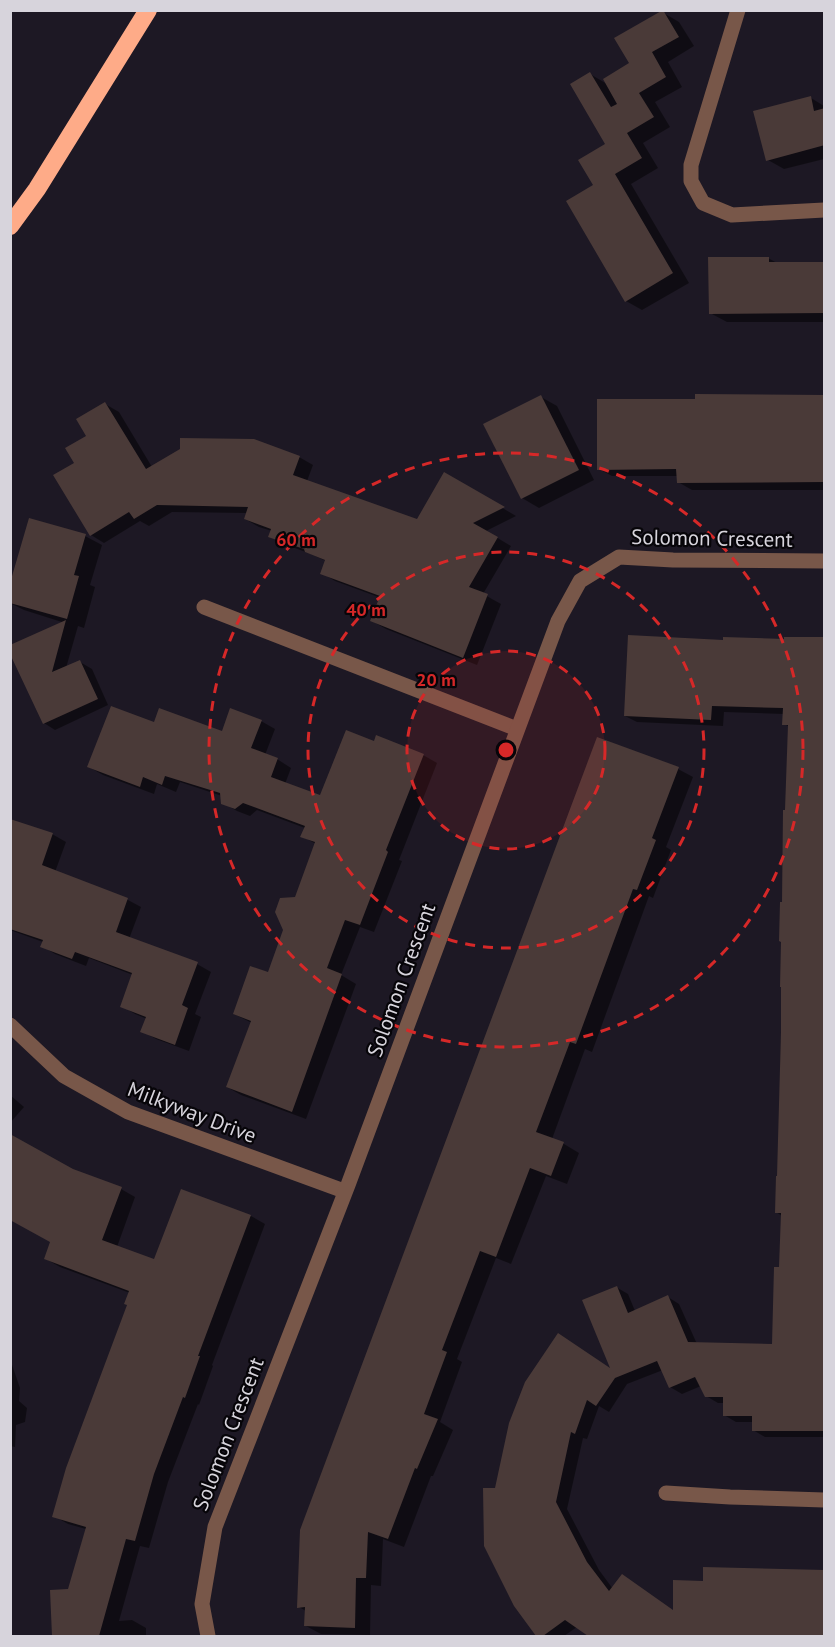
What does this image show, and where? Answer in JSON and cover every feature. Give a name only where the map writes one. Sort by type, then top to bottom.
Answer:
[{"type":"highway","points":[[10,226],[38,189],[148,10]]},
{"type":"street","points":[[738,10],[691,165],[691,181],[703,203],[732,215],[825,210]]},
{"type":"street","name":"Solomon Crescent","points":[[208,1636],[202,1604],[215,1527],[558,621],[580,581],[620,557],[673,560],[825,561]]},
{"type":"street","points":[[204,607],[517,729]]},
{"type":"street","name":"Milkyway Drive","points":[[10,1025],[64,1076],[128,1113],[344,1191]]},
{"type":"street","points":[[666,1493],[825,1500]]},
{"type":"building","points":[[663,10],[679,37],[652,52],[666,77],[639,93],[654,117],[627,133],[642,158],[615,174],[673,273],[625,302],[566,201],[593,185],[578,160],[605,144],[570,84],[590,72],[611,107],[617,104],[603,79],[629,63],[614,38]]},
{"type":"building","points":[[811,96],[814,111],[825,108],[825,145],[766,161],[753,111]]},
{"type":"building","points":[[708,257],[769,257],[769,262],[825,262],[825,313],[709,314]]},
{"type":"building","points":[[695,394],[825,395],[825,482],[677,483],[676,469],[597,470],[597,399],[695,399]]},
{"type":"building","points":[[541,395],[579,470],[521,499],[483,424]]},
{"type":"building","points":[[105,402],[146,469],[180,449],[180,438],[254,439],[300,456],[293,475],[417,519],[444,472],[505,507],[473,523],[498,537],[469,587],[488,594],[463,658],[370,621],[380,596],[320,574],[325,560],[305,552],[304,549],[268,537],[271,529],[244,519],[248,507],[157,505],[134,519],[129,512],[90,536],[53,475],[74,463],[65,448],[86,436],[76,419]]},
{"type":"building","points":[[29,518],[86,534],[74,575],[79,576],[67,619],[10,603],[10,583]]},
{"type":"building","points":[[66,620],[52,672],[80,660],[98,699],[43,724],[10,654],[10,645]]},
{"type":"building","points":[[628,635],[723,640],[723,637],[784,639],[784,637],[825,637],[825,1431],[752,1431],[752,1416],[723,1416],[723,1397],[705,1397],[695,1377],[669,1388],[657,1361],[615,1378],[596,1406],[587,1400],[575,1434],[571,1432],[556,1502],[587,1562],[609,1591],[622,1574],[673,1610],[673,1580],[703,1581],[703,1567],[825,1570],[825,1636],[588,1636],[565,1620],[543,1636],[536,1636],[514,1606],[484,1546],[483,1488],[495,1488],[509,1423],[525,1382],[558,1333],[610,1368],[582,1300],[617,1286],[628,1313],[668,1295],[688,1342],[772,1344],[774,1267],[779,1267],[781,1213],[775,1213],[781,1032],[780,902],[782,902],[783,810],[785,810],[788,725],[782,725],[783,708],[712,706],[711,720],[624,716]]},
{"type":"building","points":[[111,706],[154,722],[159,708],[222,731],[230,708],[262,720],[251,748],[278,758],[271,777],[320,795],[346,730],[374,741],[376,735],[424,754],[386,850],[388,852],[360,925],[345,920],[327,968],[342,974],[292,1112],[226,1087],[251,1021],[233,1014],[250,966],[268,972],[283,930],[275,912],[280,898],[295,897],[315,842],[300,837],[305,826],[243,803],[235,809],[221,804],[220,793],[165,776],[162,785],[143,777],[140,787],[87,767]]},
{"type":"building","points":[[597,737],[679,767],[652,838],[656,840],[637,890],[633,889],[576,1044],[570,1042],[536,1132],[564,1142],[551,1176],[530,1168],[496,1257],[480,1251],[442,1350],[447,1352],[424,1414],[438,1419],[417,1469],[415,1468],[388,1539],[368,1532],[366,1578],[356,1578],[355,1628],[304,1626],[305,1607],[297,1608],[300,1530]]},
{"type":"building","points":[[10,819],[53,833],[42,865],[128,898],[116,932],[198,962],[182,1005],[188,1008],[175,1045],[140,1032],[146,1017],[120,1007],[132,973],[75,952],[72,959],[40,947],[43,940],[10,929]]},
{"type":"building","points":[[10,1134],[73,1169],[122,1187],[102,1240],[154,1259],[181,1189],[251,1215],[198,1356],[200,1356],[185,1398],[183,1397],[154,1474],[135,1541],[126,1539],[99,1636],[52,1636],[50,1590],[68,1589],[86,1527],[52,1517],[66,1468],[127,1305],[124,1304],[129,1291],[44,1259],[50,1242],[10,1220]]}]
